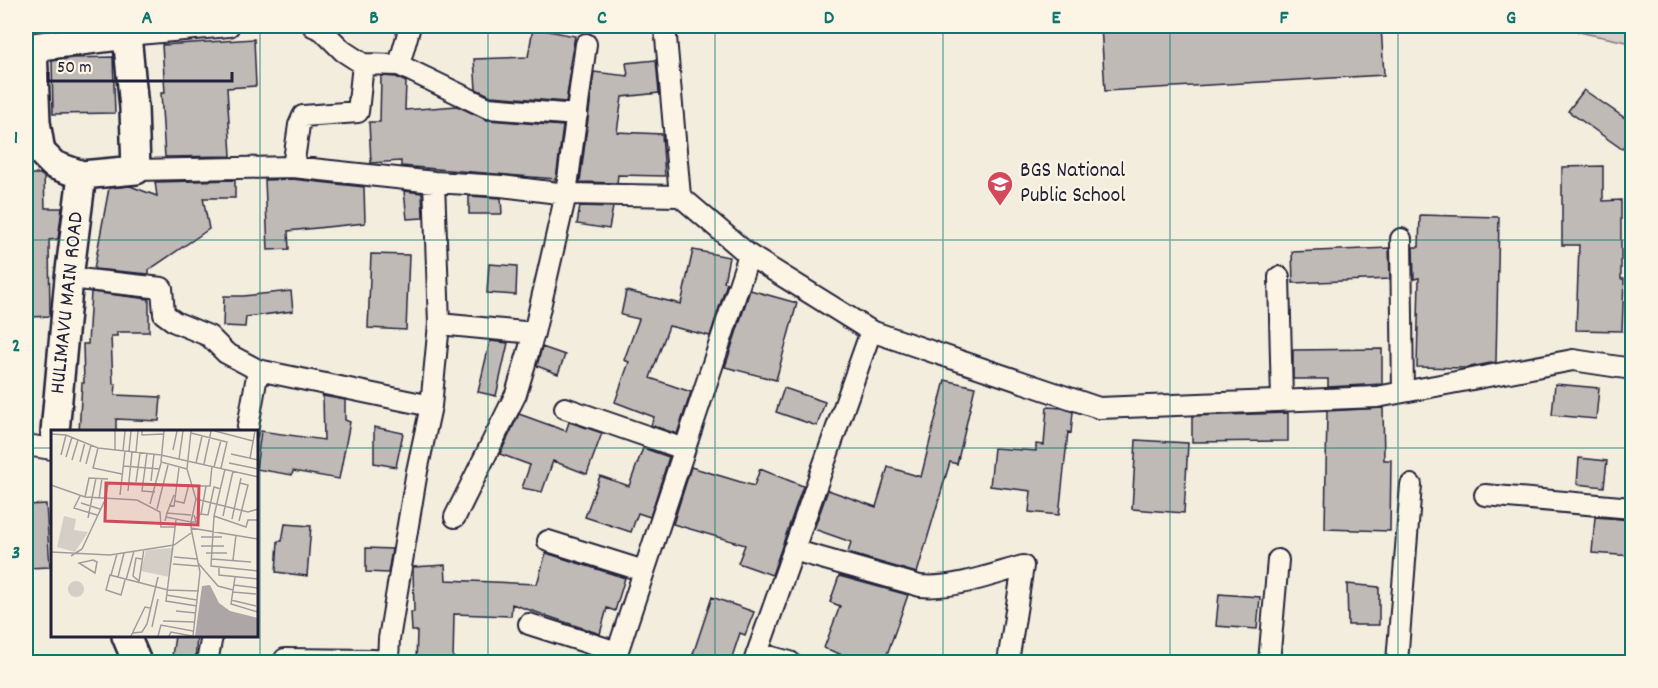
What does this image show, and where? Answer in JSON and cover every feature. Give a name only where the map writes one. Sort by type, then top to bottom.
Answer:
[{"type":"street","points":[[229,26],[126,30],[33,47],[31,125],[41,152],[54,165],[82,175],[136,170],[293,167],[566,194],[680,196],[749,255],[871,331],[1099,408],[1377,397],[1573,360],[1632,369]]},
{"type":"street","points":[[313,26],[322,30],[343,51],[363,64],[399,65],[488,108],[577,115]]},
{"type":"street","points":[[399,65],[410,26]]},
{"type":"street","points":[[665,26],[680,196]]},
{"type":"street","points":[[126,30],[134,108],[136,170]]},
{"type":"street","points":[[455,517],[516,394],[534,333],[566,194],[586,44]]},
{"type":"street","points":[[293,167],[299,125],[303,116],[358,112],[363,64]]},
{"type":"street","name":"HULIMAVU MAIN ROAD","points":[[55,430],[69,278],[82,175]]},
{"type":"street","points":[[284,663],[285,659],[388,661],[389,639],[417,471],[431,406],[439,324],[434,182]]},
{"type":"street","points":[[1401,239],[1403,392]]},
{"type":"street","points":[[529,624],[615,657],[749,255]]},
{"type":"street","points":[[1279,277],[1282,400]]},
{"type":"street","points":[[69,278],[162,288],[164,314],[175,322],[208,336],[226,353],[258,370],[431,406]]},
{"type":"street","points":[[439,324],[534,333]]},
{"type":"street","points":[[790,663],[755,658],[871,331]]},
{"type":"street","points":[[247,430],[258,370]]},
{"type":"street","points":[[565,408],[684,449]]},
{"type":"street","points":[[26,445],[51,449]]},
{"type":"street","points":[[1396,663],[1411,485]]},
{"type":"street","points":[[1485,495],[1632,508]]},
{"type":"street","points":[[548,541],[644,571]]},
{"type":"street","points":[[794,550],[920,586],[936,587],[1023,566],[1008,663]]},
{"type":"street","points":[[1269,663],[1278,560]]},
{"type":"street","points":[[126,637],[137,663]]},
{"type":"street","points":[[207,663],[212,637]]},
{"type":"shaded area","points":[[1579,26],[1632,26],[1632,43],[1578,32]]},
{"type":"building","points":[[1101,26],[1381,26],[1384,75],[1105,91]]},
{"type":"building","points":[[533,28],[575,36],[566,102],[491,96],[476,89],[474,59],[528,57]]},
{"type":"building","points":[[254,39],[256,86],[227,88],[231,156],[165,157],[161,93],[165,93],[162,45]]},
{"type":"building","points":[[113,57],[115,113],[53,114],[52,61]]},
{"type":"building","points":[[656,60],[659,93],[622,97],[617,132],[662,134],[665,176],[618,175],[617,183],[580,182],[594,72],[628,76],[626,63]]},
{"type":"building","points":[[381,76],[396,77],[406,82],[405,110],[457,106],[487,120],[563,126],[556,179],[401,166],[401,161],[371,163],[369,122],[380,122]]},
{"type":"building","points":[[1584,90],[1632,123],[1632,134],[1622,149],[1568,111]]},
{"type":"building","points":[[1603,166],[1603,201],[1621,200],[1621,279],[1624,279],[1622,331],[1576,330],[1579,245],[1562,245],[1562,167]]},
{"type":"building","points":[[26,174],[40,174],[44,177],[45,208],[62,208],[58,239],[49,240],[50,316],[31,317],[30,240],[26,240]]},
{"type":"building","points":[[292,179],[364,187],[365,223],[288,231],[289,249],[268,250],[265,180]]},
{"type":"building","points":[[235,180],[235,198],[203,198],[209,229],[149,270],[149,274],[94,269],[109,188],[130,186],[157,196],[155,182]]},
{"type":"building","points":[[404,191],[422,193],[423,218],[407,219]]},
{"type":"building","points":[[469,196],[501,198],[502,214],[469,214]]},
{"type":"building","points":[[580,206],[613,207],[609,229],[577,224]]},
{"type":"building","points":[[1420,215],[1499,217],[1496,362],[1465,368],[1417,367],[1419,278],[1414,279],[1413,247],[1419,247]]},
{"type":"building","points":[[1389,248],[1390,279],[1293,283],[1292,252]]},
{"type":"building","points":[[693,250],[729,257],[724,282],[727,283],[710,336],[669,326],[650,378],[691,392],[677,434],[651,425],[654,417],[615,402],[629,362],[624,360],[639,319],[621,315],[626,291],[681,304]]},
{"type":"building","points":[[371,254],[409,255],[406,330],[368,328]]},
{"type":"building","points":[[489,264],[517,266],[516,295],[487,293]]},
{"type":"building","points":[[750,290],[797,303],[776,380],[725,367]]},
{"type":"building","points":[[291,291],[293,311],[246,317],[245,327],[223,326],[224,296]]},
{"type":"building","points":[[91,292],[149,299],[149,332],[117,332],[117,336],[111,336],[113,384],[116,384],[115,395],[161,397],[159,421],[116,419],[116,430],[79,430],[82,383],[84,383],[83,344],[88,344]]},
{"type":"building","points":[[490,341],[508,343],[496,396],[478,392]]},
{"type":"building","points":[[542,347],[565,355],[558,374],[537,366]]},
{"type":"building","points":[[1382,349],[1382,384],[1328,387],[1328,379],[1293,379],[1293,350]]},
{"type":"building","points":[[945,380],[975,387],[957,464],[950,462],[917,573],[848,553],[851,542],[814,529],[828,490],[876,507],[888,467],[921,477]]},
{"type":"building","points":[[1555,384],[1599,388],[1596,419],[1552,415]]},
{"type":"building","points":[[784,388],[825,402],[817,426],[776,412]]},
{"type":"building","points":[[323,396],[345,400],[345,420],[350,422],[339,479],[293,471],[292,475],[258,469],[261,431],[324,440]]},
{"type":"building","points":[[1047,407],[1062,408],[1073,412],[1071,433],[1068,432],[1059,515],[1029,512],[1031,491],[990,486],[994,448],[1036,451],[1036,444],[1044,445]]},
{"type":"building","points":[[1383,408],[1384,460],[1391,460],[1390,531],[1325,529],[1327,411]]},
{"type":"building","points":[[1288,413],[1288,441],[1192,442],[1192,416]]},
{"type":"building","points":[[519,414],[566,431],[569,422],[602,433],[587,474],[553,461],[542,492],[522,488],[530,465],[500,454]]},
{"type":"building","points":[[374,427],[403,433],[396,467],[374,463]]},
{"type":"building","points":[[1136,440],[1188,443],[1184,513],[1132,509]]},
{"type":"building","points":[[643,448],[669,457],[650,517],[638,513],[631,532],[585,517],[600,476],[629,486]]},
{"type":"building","points":[[1579,458],[1607,461],[1604,487],[1577,484]]},
{"type":"building","points":[[691,467],[754,486],[760,469],[803,486],[772,575],[738,563],[745,545],[673,524]]},
{"type":"building","points":[[46,504],[50,567],[27,568],[27,505]]},
{"type":"building","points":[[1595,517],[1632,520],[1632,556],[1592,553]]},
{"type":"building","points":[[285,524],[311,526],[307,576],[276,572],[278,541],[282,541]]},
{"type":"building","points":[[366,548],[392,549],[388,573],[366,572]]},
{"type":"building","points":[[546,553],[625,578],[615,611],[607,608],[600,634],[512,604],[511,616],[454,614],[453,663],[416,663],[417,631],[412,631],[411,612],[414,612],[413,567],[445,565],[446,580],[537,584]]},
{"type":"building","points":[[839,576],[908,595],[884,663],[864,663],[824,648],[840,606],[830,602]]},
{"type":"building","points":[[1347,584],[1379,587],[1379,625],[1348,625]]},
{"type":"building","points":[[1219,594],[1260,597],[1257,629],[1216,626]]},
{"type":"building","points":[[712,597],[754,612],[745,635],[740,633],[730,663],[717,663],[693,654]]},
{"type":"building","points":[[175,637],[197,637],[195,663],[171,663]]},
{"type":"place","name":"BGS National Public School","points":[[1000,207]]}]
